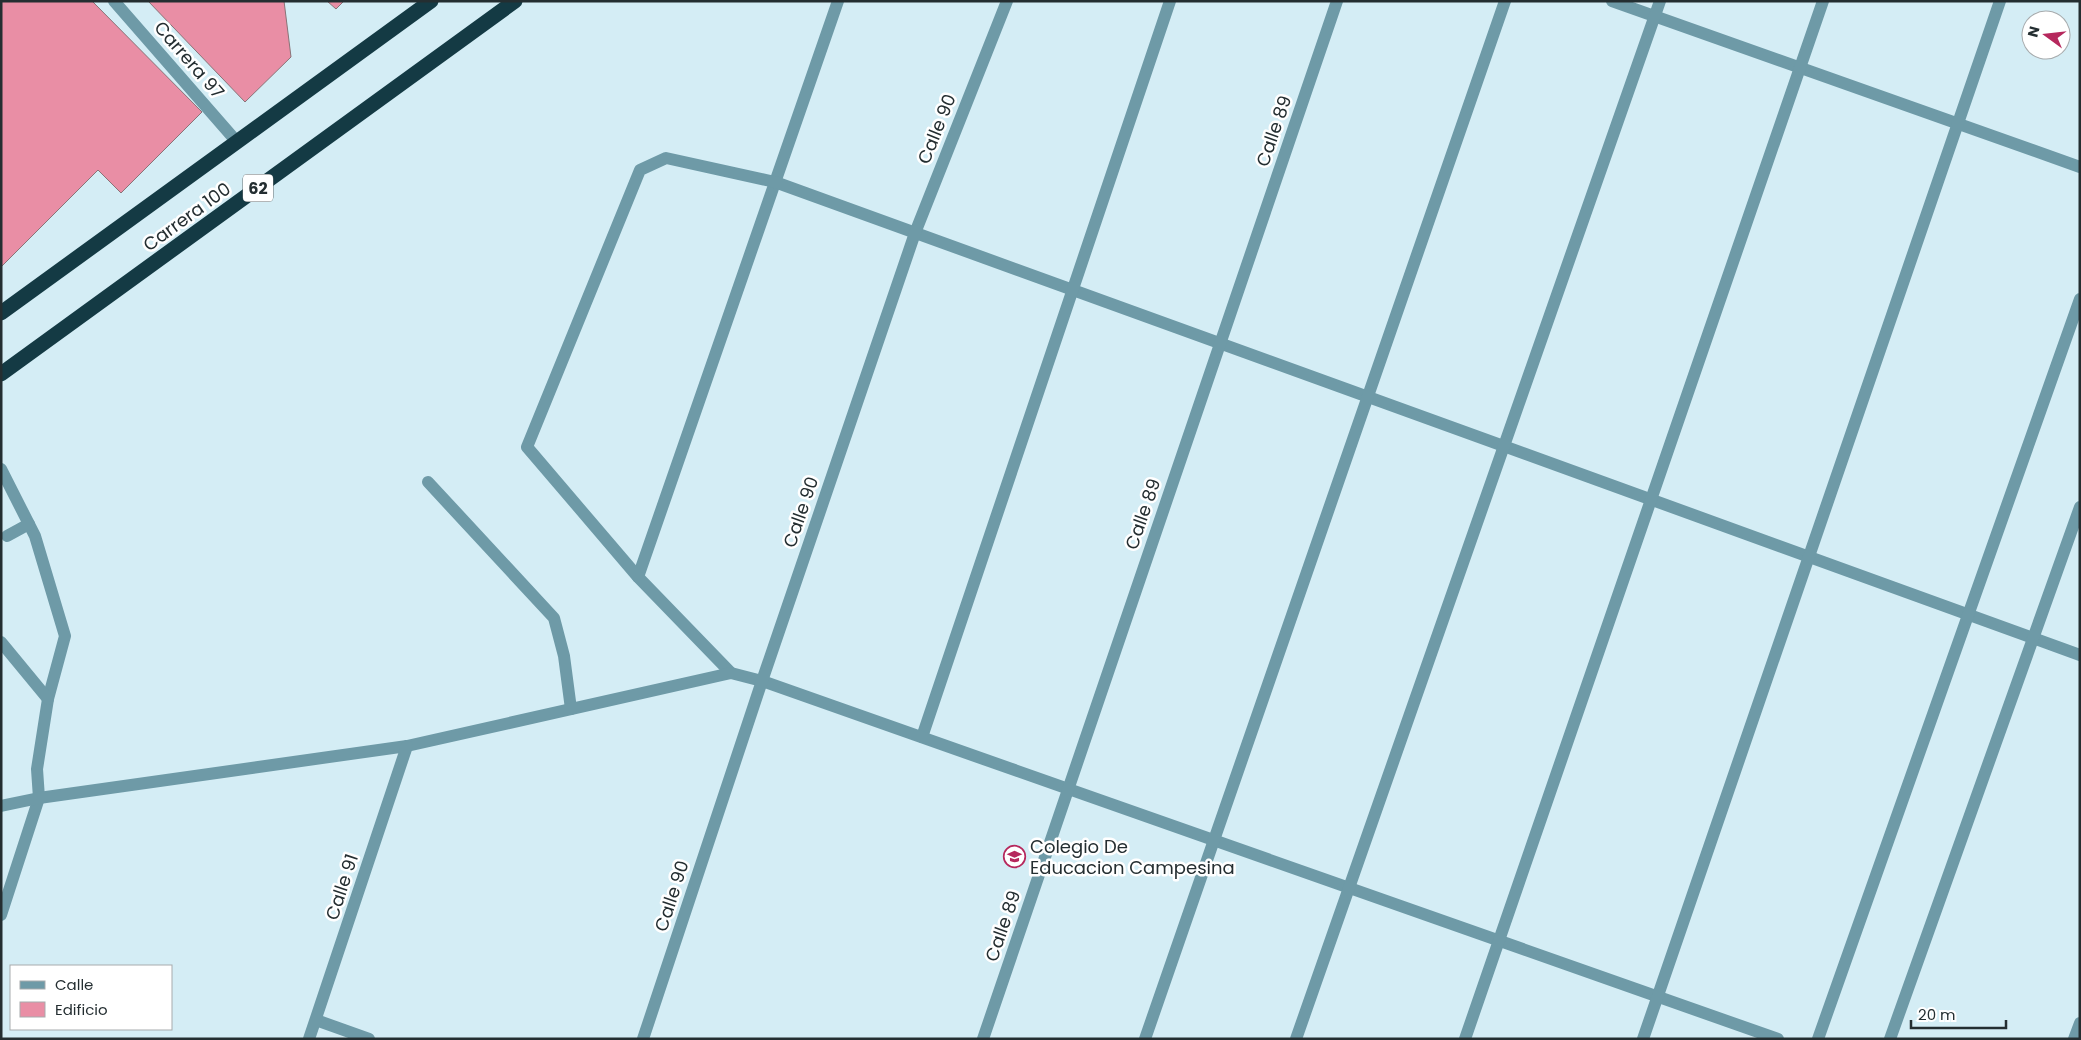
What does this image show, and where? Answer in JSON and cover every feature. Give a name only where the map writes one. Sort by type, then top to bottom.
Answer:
[{"type":"highway","name":"Carrera 100","points":[[1,313],[430,1]]},
{"type":"highway","name":"Carrera 100","points":[[1,374],[515,1]]},
{"type":"street","name":"Carrera 97","points":[[114,1],[237,142]]},
{"type":"street","points":[[638,577],[838,1]]},
{"type":"street","name":"Calle 90","points":[[643,1039],[762,681],[915,233],[1007,1]]},
{"type":"street","points":[[922,737],[1170,1]]},
{"type":"street","name":"Calle 89","points":[[983,1039],[1337,1]]},
{"type":"street","points":[[1145,1039],[1505,1]]},
{"type":"street","points":[[1612,1],[2080,167]]},
{"type":"street","points":[[1296,1039],[1660,1]]},
{"type":"street","points":[[1465,1039],[1824,1]]},
{"type":"street","points":[[1643,1039],[2000,1]]},
{"type":"street","points":[[731,673],[638,577],[527,447],[640,170],[666,158],[775,182],[2080,655]]},
{"type":"street","points":[[1818,1039],[2080,299]]},
{"type":"street","points":[[1,469],[35,536],[65,636],[48,700],[37,769],[39,798],[1,915]]},
{"type":"street","points":[[428,482],[554,618],[564,656],[571,709]]},
{"type":"street","points":[[1890,1039],[2080,507]]},
{"type":"street","points":[[7,536],[29,524]]},
{"type":"street","points":[[1,642],[48,700]]},
{"type":"street","points":[[1,806],[39,798],[407,746],[731,673],[762,681],[1778,1039]]},
{"type":"street","name":"Calle 91","points":[[309,1039],[407,746]]},
{"type":"street","points":[[316,1020],[369,1039]]},
{"type":"street","points":[[2074,1039],[2080,1024]]},
{"type":"building","points":[[1,1],[92,1],[202,112],[121,193],[98,170],[1,267]]},
{"type":"building","points":[[148,1],[284,1],[291,57],[245,102]]},
{"type":"building","points":[[327,1],[344,1],[336,9]]},
{"type":"place","name":"Colegio De Educacion Campesina","points":[[1014,857]]}]
